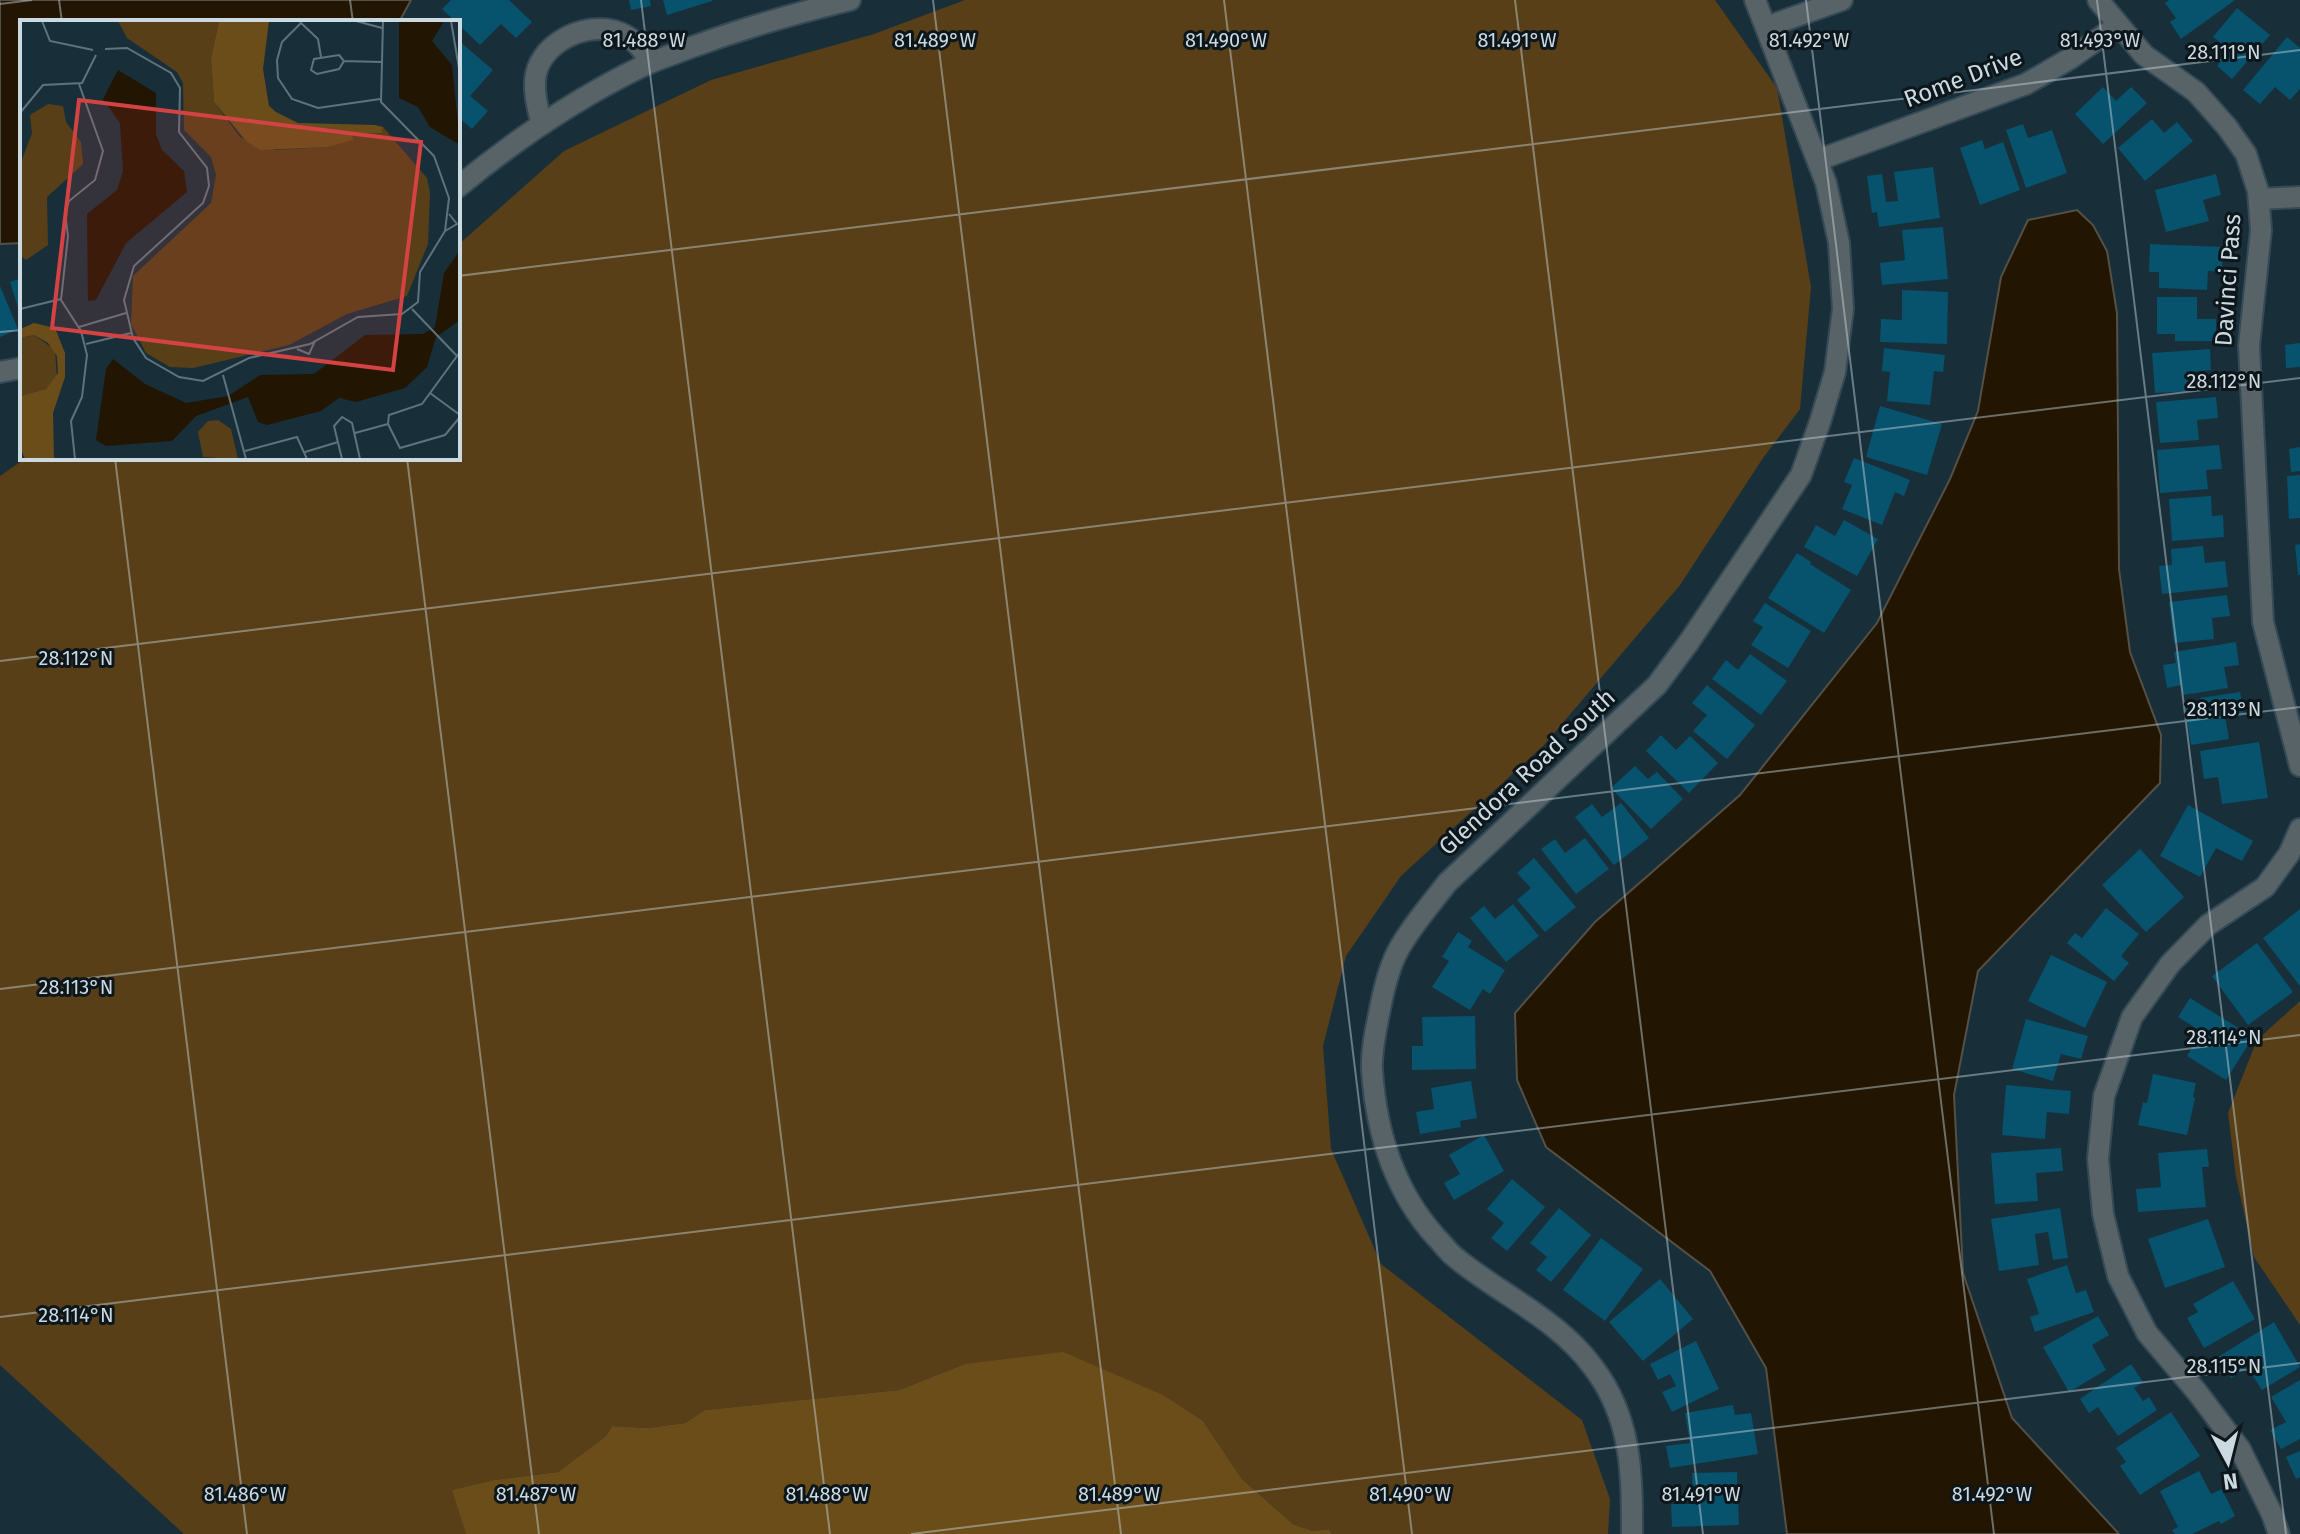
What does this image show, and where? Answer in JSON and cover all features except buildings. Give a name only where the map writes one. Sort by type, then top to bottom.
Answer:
[{"type":"street","points":[[460,185],[542,124],[651,62],[727,34],[850,0]]},
{"type":"street","name":"Glendora Road South","points":[[1632,1534],[1632,1471],[1627,1435],[1614,1402],[1593,1366],[1558,1330],[1454,1257],[1420,1220],[1401,1189],[1386,1152],[1372,1067],[1386,980],[1400,948],[1424,912],[1447,883],[1657,685],[1801,475],[1835,372],[1843,309],[1839,243],[1826,183],[1755,0]]},
{"type":"street","points":[[1766,27],[1842,0]]},
{"type":"street","name":"Davinci Pass","points":[[2098,0],[2144,55],[2196,92],[2227,127],[2246,154],[2258,191],[2261,230],[2249,346],[2263,622],[2300,766]]},
{"type":"street","name":"Rome Drive","points":[[1818,160],[2026,84],[2071,58],[2118,25]]},
{"type":"street","points":[[542,124],[535,80],[547,54],[570,35],[600,29],[616,31],[643,49],[651,62]]},
{"type":"street","points":[[2259,199],[2300,197]]},
{"type":"street","points":[[0,372],[20,368]]},
{"type":"street","points":[[2279,1534],[2240,1449],[2147,1333],[2118,1276],[2103,1214],[2098,1159],[2104,1096],[2132,1017],[2170,964],[2208,925],[2265,887],[2289,854],[2300,829]]},
{"type":"shaded area","points":[[0,0],[411,0],[400,20],[20,20],[20,243],[0,244]]},
{"type":"shaded area","points":[[965,0],[1715,0],[1777,88],[1811,287],[1800,409],[1763,458],[1680,585],[1544,745],[1401,876],[1346,956],[1323,1046],[1331,1149],[1381,1264],[1582,1420],[1610,1499],[1608,1534],[1332,1534],[1329,1529],[1313,1531],[1293,1524],[1242,1479],[1203,1421],[965,1364],[899,1390],[705,1410],[685,1423],[648,1428],[612,1426],[606,1436],[558,1472],[495,1480],[453,1490],[466,1534],[184,1534],[0,1365],[0,476],[23,460],[460,460],[460,243],[564,151],[711,80],[874,34]]},
{"type":"shaded area","points":[[2077,210],[2093,225],[2107,251],[2117,313],[2119,569],[2130,652],[2161,735],[2160,783],[1978,971],[1954,1095],[1963,1273],[2012,1418],[2119,1534],[1787,1534],[1766,1368],[1710,1271],[1546,1147],[1517,1080],[1515,1013],[1595,922],[1740,795],[1877,623],[1950,479],[1978,411],[2001,277],[2028,220]]},
{"type":"shaded area","points":[[2300,1001],[2300,1325],[2254,1257],[2236,1177],[2228,1113],[2257,1040]]},
{"type":"shaded area","points":[[1063,1352],[1163,1395],[1203,1421],[1242,1479],[1293,1524],[1313,1531],[1329,1529],[1332,1534],[466,1534],[452,1490],[494,1480],[558,1472],[606,1436],[612,1426],[648,1428],[685,1423],[705,1410],[899,1390],[965,1364]]}]
